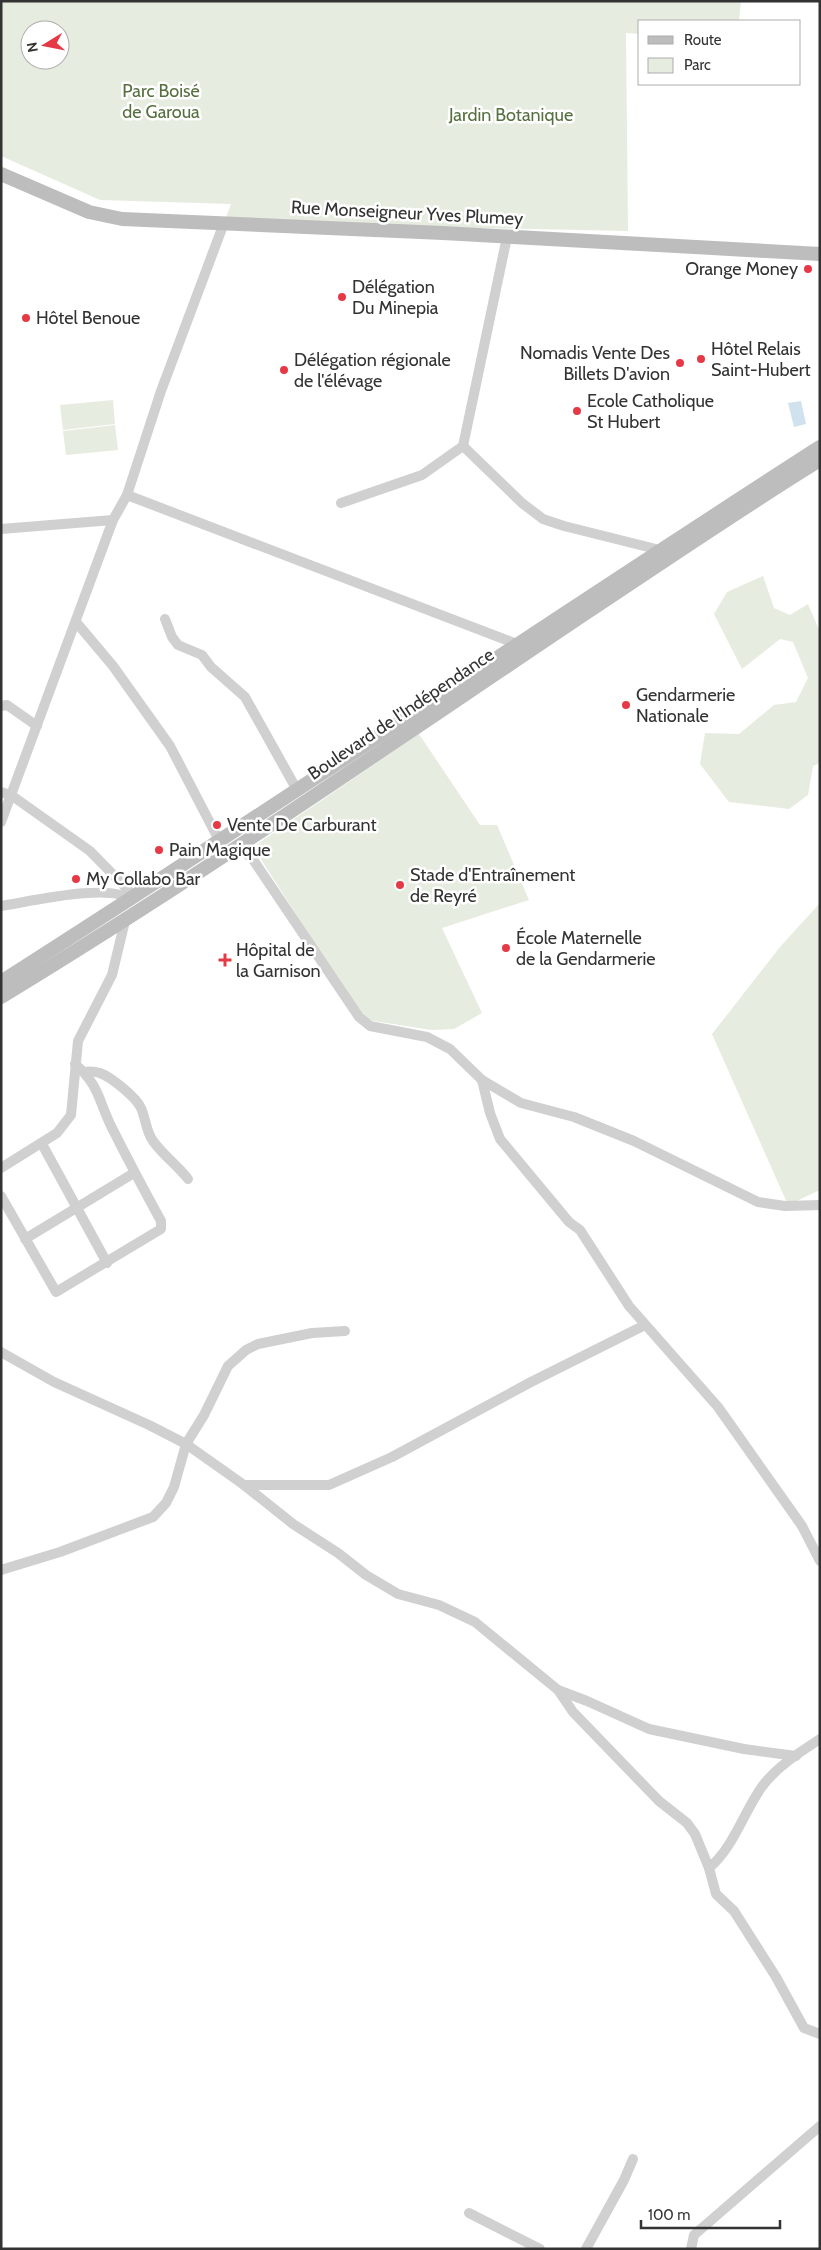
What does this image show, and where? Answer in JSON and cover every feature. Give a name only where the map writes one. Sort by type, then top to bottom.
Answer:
[{"type":"main road","name":"Rue Monseigneur Yves Plumey","points":[[1,174],[89,212],[122,219],[820,254]]},
{"type":"main road","name":"Boulevard de l'Indépendance","points":[[1,982],[220,842],[516,644],[820,446]]},
{"type":"main road","name":"Boulevard de l'Indépendance","points":[[1,997],[125,921],[682,548],[820,460]]},
{"type":"street","points":[[1,822],[6,793],[38,726],[113,520],[127,495],[162,391],[224,223]]},
{"type":"street","points":[[341,503],[422,475],[463,446],[507,237]]},
{"type":"street","points":[[463,446],[522,503],[543,519],[660,550]]},
{"type":"street","points":[[127,495],[516,644]]},
{"type":"street","points":[[1,529],[113,520]]},
{"type":"street","points":[[165,619],[172,637],[178,645],[202,655],[211,666],[245,697],[297,790]]},
{"type":"street","points":[[76,622],[113,666],[170,746],[220,842]]},
{"type":"street","points":[[1,706],[8,705],[38,726]]},
{"type":"street","points":[[6,793],[90,852],[133,898]]},
{"type":"street","points":[[237,847],[252,858],[358,1017],[370,1026],[427,1037],[450,1049],[482,1080],[521,1103],[574,1117],[634,1140],[758,1202],[785,1206],[820,1206]]},
{"type":"street","points":[[1,906],[96,892],[126,895],[133,898]]},
{"type":"street","points":[[1,1168],[42,1144],[56,1133],[71,1115],[75,1090],[75,1064],[78,1041],[114,969],[125,921]]},
{"type":"street","points":[[1,1196],[56,1292],[161,1229],[161,1221],[134,1173],[102,1107],[97,1089],[75,1064]]},
{"type":"street","points":[[84,1072],[93,1071],[103,1074],[120,1086],[137,1102],[141,1108],[148,1133],[154,1143],[188,1179]]},
{"type":"street","points":[[482,1080],[490,1113],[500,1139],[570,1222],[580,1230],[629,1306],[718,1407],[802,1526],[820,1561]]},
{"type":"street","points":[[42,1144],[107,1263]]},
{"type":"street","points":[[26,1239],[134,1173]]},
{"type":"street","points":[[244,1485],[329,1485],[392,1457],[531,1382],[645,1325]]},
{"type":"street","points":[[1,1570],[60,1552],[153,1517],[166,1503],[174,1487],[186,1444],[204,1415],[228,1366],[246,1350],[286,1338],[345,1330]]},
{"type":"street","points":[[1,1352],[54,1382],[186,1444],[244,1485],[293,1524],[338,1553],[366,1575],[398,1594],[439,1605],[475,1622],[558,1690],[580,1719],[662,1804],[687,1824],[695,1834],[709,1868],[716,1894],[734,1911],[776,1977],[804,2028],[820,2034]]},
{"type":"street","points":[[558,1690],[587,1701],[649,1730],[744,1749],[796,1756]]},
{"type":"street","points":[[709,1868],[723,1856],[761,1787],[769,1777],[820,1739]]},
{"type":"street","points":[[691,2249],[694,2235],[820,2126]]},
{"type":"street","points":[[586,2249],[633,2160]]},
{"type":"street","points":[[470,2213],[540,2249]]},
{"type":"green space","name":"Jardin Botanique","points":[[1,1],[741,1],[739,20],[638,20],[638,34],[626,33],[628,231],[224,223],[231,204],[100,200],[1,156]]},
{"type":"green space","points":[[113,400],[115,424],[63,430],[60,405]]},
{"type":"green space","points":[[115,425],[118,450],[66,455],[63,431]]},
{"type":"green space","points":[[763,576],[774,608],[790,615],[808,604],[820,632],[820,763],[813,766],[808,795],[789,809],[729,802],[700,764],[705,733],[739,734],[774,705],[796,702],[808,678],[793,642],[780,639],[742,669],[714,614],[727,592]]},
{"type":"green space","name":"Stade d'Entraînement de Reyré","points":[[419,734],[480,825],[497,825],[529,900],[442,928],[482,1013],[454,1029],[431,1030],[368,1020],[354,1005],[253,847]]},
{"type":"green space","points":[[820,903],[820,1190],[788,1205],[712,1034],[780,947]]},
{"type":"water","points":[[801,401],[806,424],[794,427],[788,403]]},
{"type":"place","name":"Orange Money","points":[[808,269]]},
{"type":"place","name":"Délégation Du Minepia","points":[[342,297]]},
{"type":"place","name":"Hôtel Benoue","points":[[26,318]]},
{"type":"place","name":"Hôtel Relais Saint-Hubert","points":[[701,359]]},
{"type":"place","name":"Nomadis Vente Des Billets D'avion","points":[[680,363]]},
{"type":"place","name":"Délégation régionale de l'élévage","points":[[284,370]]},
{"type":"place","name":"Ecole Catholique St Hubert","points":[[577,411]]},
{"type":"place","name":"Gendarmerie Nationale","points":[[626,705]]},
{"type":"place","name":"Vente De Carburant","points":[[217,825]]},
{"type":"place","name":"Pain Magique","points":[[159,850]]},
{"type":"place","name":"My Collabo Bar","points":[[76,879]]},
{"type":"place","name":"Stade d'Entraînement de Reyré","points":[[400,885]]},
{"type":"place","name":"École Maternelle de la Gendarmerie","points":[[506,948]]},
{"type":"place","name":"Hôpital de la Garnison","points":[[225,960]]},
{"type":"park label","name":"Parc Boisé de Garoua","points":[[161,101]]}]
